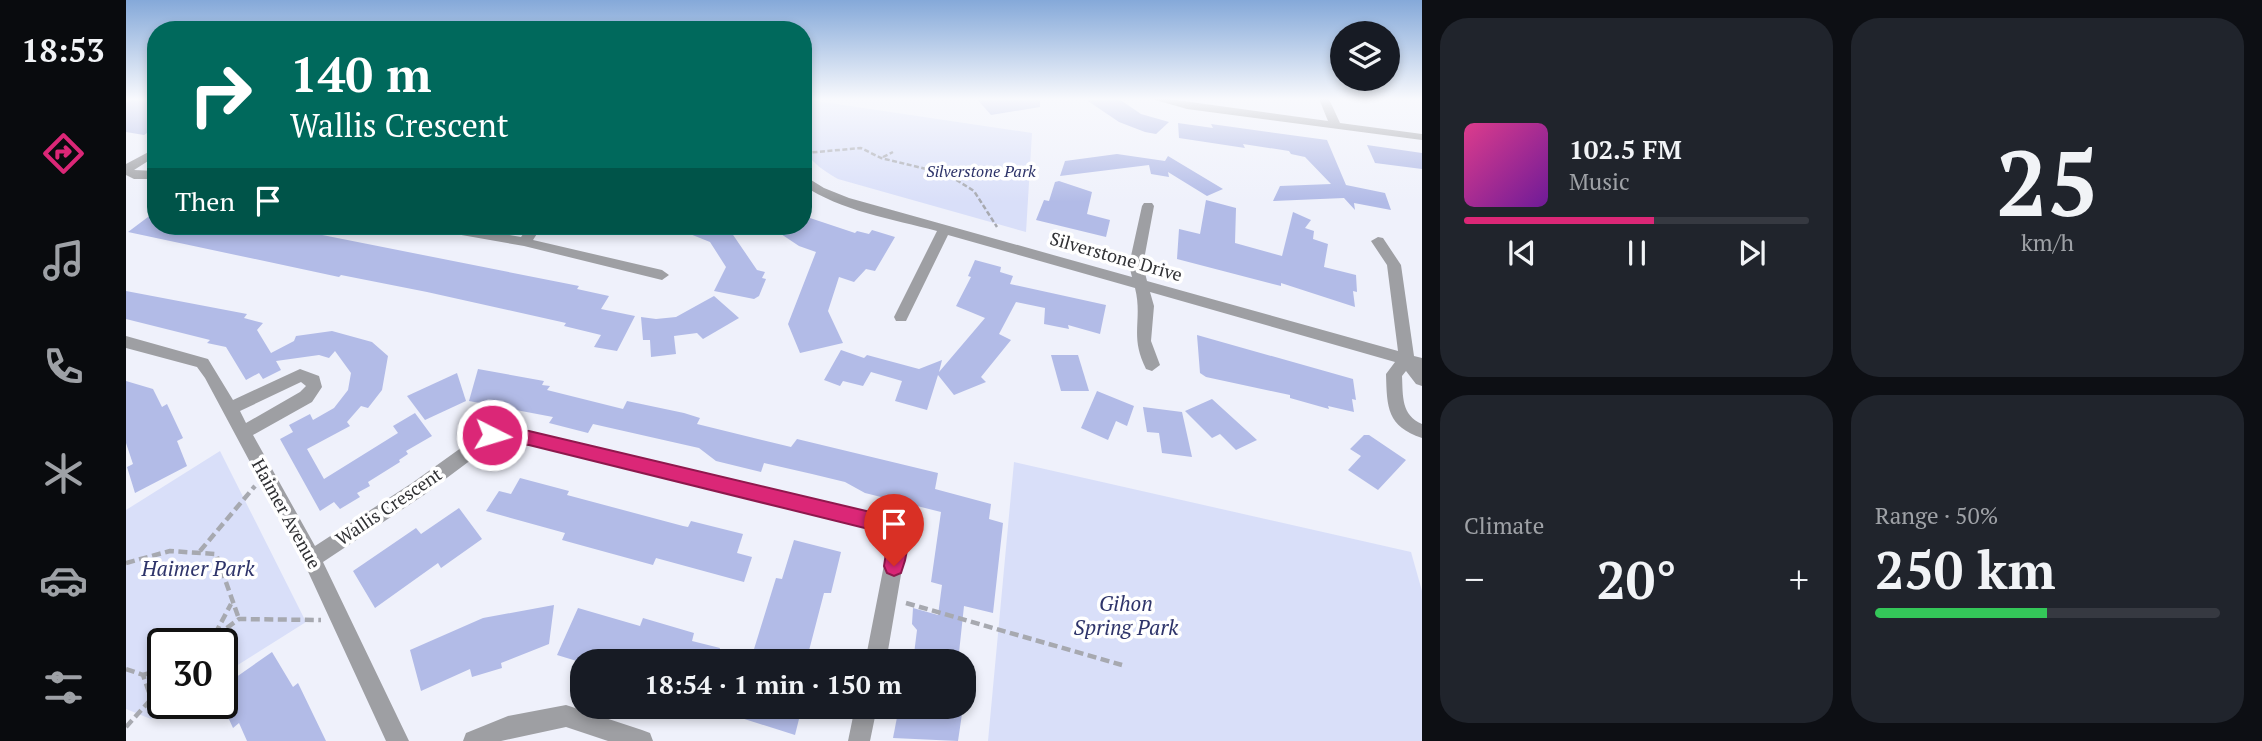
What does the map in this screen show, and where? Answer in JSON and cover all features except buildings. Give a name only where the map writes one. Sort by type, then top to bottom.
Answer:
[{"type":"street","points":[[1395,134],[1422,137]]},
{"type":"street","points":[[147,156],[127,171],[134,175],[147,175]]},
{"type":"street","name":"Silverstone Drive","points":[[812,185],[845,201],[1415,362]]},
{"type":"street","points":[[1149,206],[1136,261],[1147,306],[1143,341],[1152,365]]},
{"type":"street","points":[[901,317],[944,230]]},
{"type":"street","points":[[484,235],[662,275]]},
{"type":"street","points":[[524,242],[529,235]]},
{"type":"street","points":[[1378,241],[1394,265],[1415,362],[1422,380]]},
{"type":"street","name":"Haimer Avenue","points":[[126,342],[202,363],[312,559],[398,741]]},
{"type":"street","points":[[1415,362],[1394,374],[1396,414],[1404,423],[1422,430]]},
{"type":"street","points":[[229,409],[300,375],[313,380],[314,387],[306,397],[242,433]]},
{"type":"street","name":"Wallis Crescent","points":[[312,559],[418,489],[492,435],[529,438],[900,528],[878,649]]},
{"type":"street","points":[[474,741],[508,727],[566,716],[642,741]]},
{"type":"street","points":[[859,741],[864,719]]},
{"type":"path","points":[[812,152],[861,148],[881,158],[930,168],[959,179],[974,191],[997,227]]},
{"type":"path","points":[[881,158],[893,152]]},
{"type":"path","points":[[200,551],[265,475]]},
{"type":"path","points":[[126,563],[137,557],[200,551],[216,554],[223,567],[231,604],[239,619]]},
{"type":"path","points":[[888,599],[1122,665]]},
{"type":"path","points":[[218,628],[231,604]]},
{"type":"path","points":[[226,628],[239,619],[340,619]]},
{"type":"path","points":[[126,669],[147,674]]},
{"type":"path","points":[[143,675],[147,686]]},
{"type":"path","points":[[126,727],[147,703]]},
{"type":"green space","name":"Silverstone Park","points":[[812,134],[1032,134],[1026,232],[838,179],[814,163]]},
{"type":"green space","name":"Haimer Park","points":[[220,451],[306,622],[238,665],[238,628],[147,628],[147,717],[126,709],[126,510]]},
{"type":"green space","name":"Gihon Spring Park","points":[[1014,462],[1411,552],[1422,591],[1422,741],[988,741]]},
{"type":"route","points":[[492,435],[529,438],[900,528],[894,566]]}]
